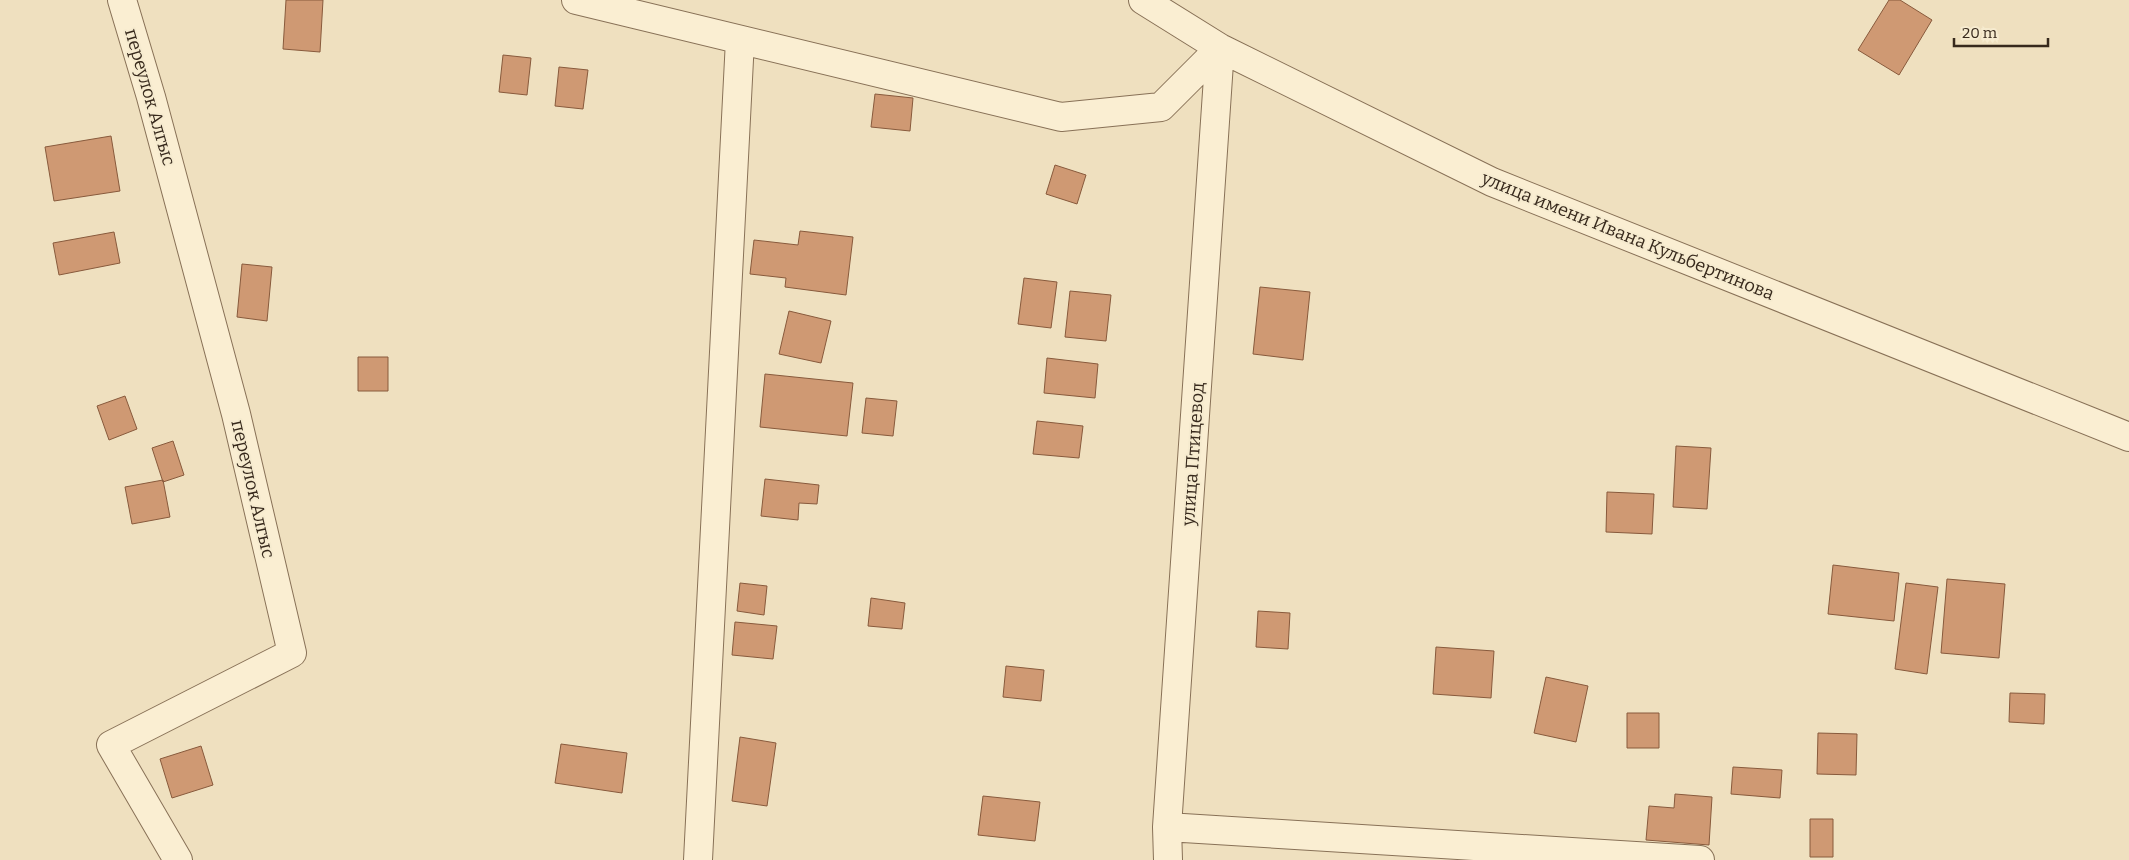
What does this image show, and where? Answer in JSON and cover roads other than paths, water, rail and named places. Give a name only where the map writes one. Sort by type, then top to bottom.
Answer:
[{"type":"street","name":"переулок Алгыс","points":[[122,0],[151,97],[236,414],[292,653],[111,745],[178,860]]},
{"type":"street","points":[[576,0],[1061,117],[1161,108],[1220,48]]},
{"type":"street","name":"улица имени Ивана Кульбертинова","points":[[1143,0],[1220,48],[1492,182],[2129,438]]},
{"type":"street","points":[[698,860],[740,40]]},
{"type":"street","name":"улица Птицевод","points":[[1168,860],[1167,827],[1220,48]]},
{"type":"street","points":[[1167,827],[1700,860]]}]
